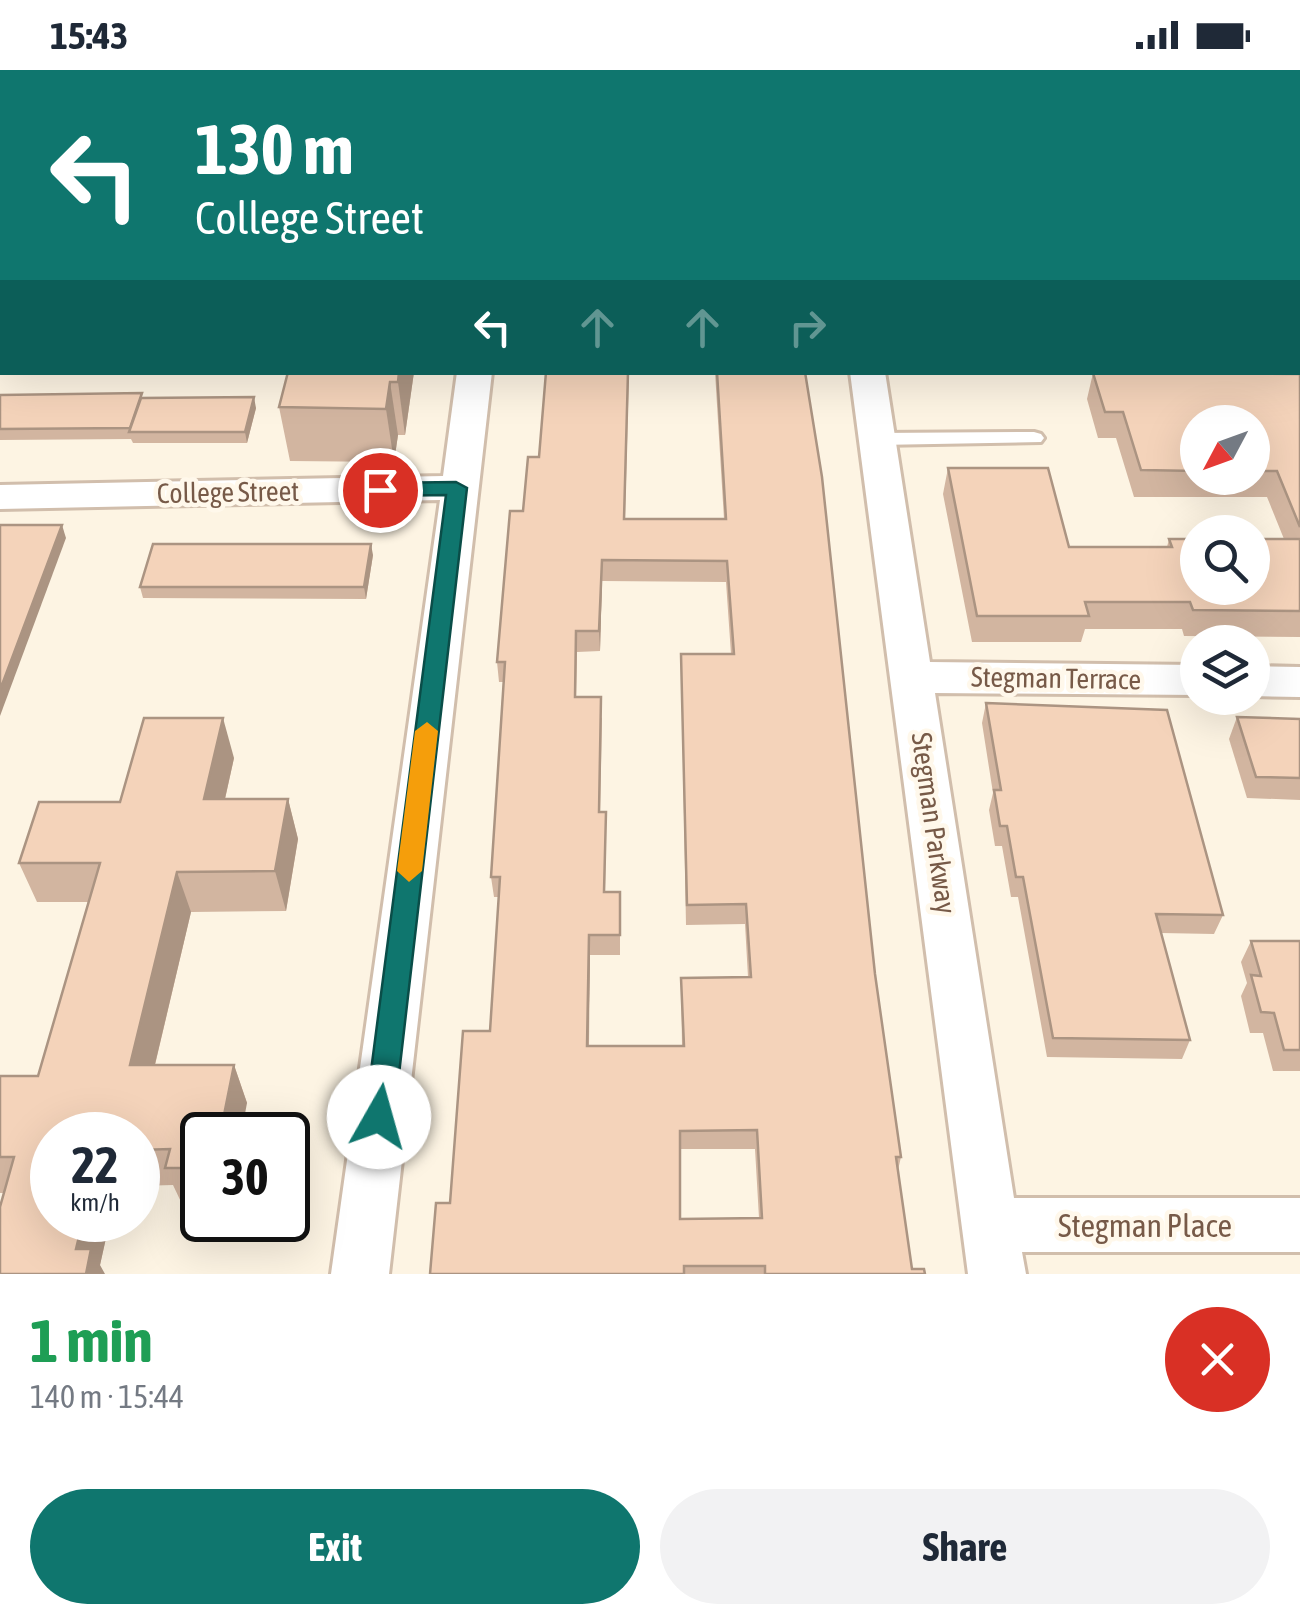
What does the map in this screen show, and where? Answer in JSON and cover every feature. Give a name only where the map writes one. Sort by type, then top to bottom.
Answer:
[{"type":"street","points":[[360,1274],[456,488],[474,375]]},
{"type":"street","name":"Stegman Parkway","points":[[867,375],[915,677],[993,1249]]},
{"type":"street","name":"College Street","points":[[0,496],[456,488]]},
{"type":"street","name":"Stegman Terrace","points":[[915,677],[1180,680]]},
{"type":"street","points":[[1270,681],[1300,682]]},
{"type":"street","name":"Stegman Place","points":[[993,1249],[1300,1226]]},
{"type":"lane","points":[[878,439],[1034,438]]},
{"type":"building","points":[[287,375],[399,375],[398,382],[390,382],[386,409],[279,407]]},
{"type":"building","points":[[546,375],[628,375],[624,519],[726,519],[717,375],[805,375],[822,477],[875,974],[901,1157],[896,1157],[912,1269],[924,1269],[925,1274],[765,1274],[765,1266],[684,1266],[684,1274],[430,1274],[436,1203],[450,1203],[463,1031],[490,1031],[500,877],[491,877],[505,662],[497,662],[510,511],[523,511],[528,457],[539,457]],"holes":[[[602,560],[727,561],[734,654],[681,654],[687,905],[746,904],[751,977],[681,978],[684,1046],[587,1046],[589,935],[620,935],[620,892],[604,892],[606,812],[599,812],[601,697],[575,697],[576,631],[599,631]],[[757,1130],[762,1218],[680,1219],[680,1131]]]},
{"type":"building","points":[[1094,375],[1300,375],[1300,527],[1277,471],[1270,471],[1270,405],[1180,405],[1180,471],[1141,470],[1123,412],[1105,412]]},
{"type":"building","points":[[142,393],[130,428],[0,429],[0,395]]},
{"type":"building","points":[[254,397],[245,432],[129,432],[141,398]]},
{"type":"building","points":[[948,468],[1048,468],[1069,547],[1172,547],[1169,539],[1180,539],[1180,602],[1085,602],[1089,616],[977,616]]},
{"type":"building","points":[[0,525],[62,525],[0,690]]},
{"type":"building","points":[[1270,539],[1300,539],[1300,611],[1193,610],[1191,605],[1270,605]]},
{"type":"building","points":[[153,544],[371,544],[364,587],[140,587]]},
{"type":"building","points":[[986,703],[1167,710],[1223,915],[1156,914],[1190,1040],[1053,1038],[1023,877],[1016,877],[1007,826],[1000,826],[994,790],[1001,790]]},
{"type":"building","points":[[1237,717],[1300,719],[1300,778],[1256,777]]},
{"type":"building","points":[[144,718],[223,718],[204,799],[288,799],[275,871],[177,872],[130,1065],[234,1065],[225,1112],[180,1112],[180,1168],[165,1168],[170,1149],[160,1149],[160,1112],[30,1112],[30,1242],[78,1242],[76,1249],[91,1249],[86,1274],[0,1274],[0,1207],[14,1157],[0,1157],[0,1076],[38,1076],[100,863],[19,863],[39,802],[120,802]]},
{"type":"building","points":[[1251,941],[1300,941],[1300,1050],[1284,1050],[1274,1013],[1261,1012],[1251,975],[1261,976]]},
{"type":"slow traffic","points":[[409,871],[427,731]]},
{"type":"route","points":[[379,1117],[456,488],[380,490]]}]
